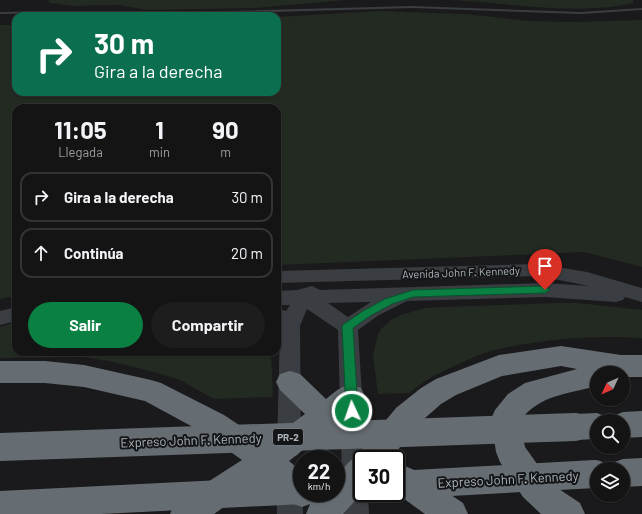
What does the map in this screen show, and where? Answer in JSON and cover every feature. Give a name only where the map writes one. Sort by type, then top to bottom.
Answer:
[{"type":"highway","points":[[345,469],[431,396],[446,387],[499,366],[561,356],[600,366]]},
{"type":"highway","points":[[0,372],[45,372],[84,376],[151,391],[214,424],[293,460]]},
{"type":"highway","points":[[569,514],[548,500],[534,486],[511,452],[505,419],[518,402],[534,391],[590,376]]},
{"type":"highway","points":[[290,382],[323,416],[329,450]]},
{"type":"highway","points":[[323,416],[351,396]]},
{"type":"highway","points":[[323,416],[329,450]]},
{"type":"highway","points":[[630,425],[642,424]]},
{"type":"highway","name":"Expreso John F. Kennedy","points":[[0,447],[586,427]]},
{"type":"highway","name":"Expreso John F. Kennedy","points":[[630,473],[642,472]]},
{"type":"highway","name":"Expreso John F. Kennedy","points":[[405,485],[590,475]]},
{"type":"highway","points":[[0,506],[293,481]]},
{"type":"highway","points":[[345,481],[452,514]]},
{"type":"highway","points":[[186,514],[293,488]]},
{"type":"street","name":"Avenida John F. Kennedy","points":[[281,277],[539,270],[587,279],[642,296]]},
{"type":"street","points":[[321,450],[290,382],[283,320],[294,314],[305,297],[321,287],[358,275]]},
{"type":"street","points":[[281,290],[305,297],[348,326]]},
{"type":"street","name":"Avenida John F. Kennedy","points":[[281,298],[545,290],[642,296]]},
{"type":"street","points":[[348,326],[366,314],[389,302],[413,294]]},
{"type":"street","points":[[0,318],[12,315]]},
{"type":"street","points":[[340,450],[351,396],[348,326]]},
{"type":"street","points":[[345,496],[356,514]]},
{"type":"street","points":[[290,514],[305,502]]},
{"type":"lane","points":[[224,12],[412,7],[581,13],[642,9]]},
{"type":"lane","points":[[0,13],[12,13]]},
{"type":"shaded area","points":[[48,0],[345,0],[257,8],[148,10],[119,5],[73,6],[50,3]]},
{"type":"shaded area","points":[[452,0],[633,0],[633,3],[612,7],[567,9]]},
{"type":"shaded area","points":[[379,11],[465,14],[530,21],[570,22],[642,20],[642,267],[584,252],[281,265],[281,104],[12,104],[12,297],[0,299],[0,25],[12,25],[12,96],[281,96],[281,17]]},
{"type":"shaded area","points":[[578,303],[642,310],[642,338],[604,337],[528,343],[491,351],[474,357],[433,376],[410,393],[378,394],[373,356],[378,334],[381,329],[391,320],[401,315],[425,308]]},
{"type":"shaded area","points":[[12,323],[12,356],[271,356],[273,397],[214,399],[180,380],[109,361],[83,357],[0,358],[0,327]]},
{"type":"route","points":[[352,411],[348,326],[366,314],[389,302],[413,294],[545,290]]}]
